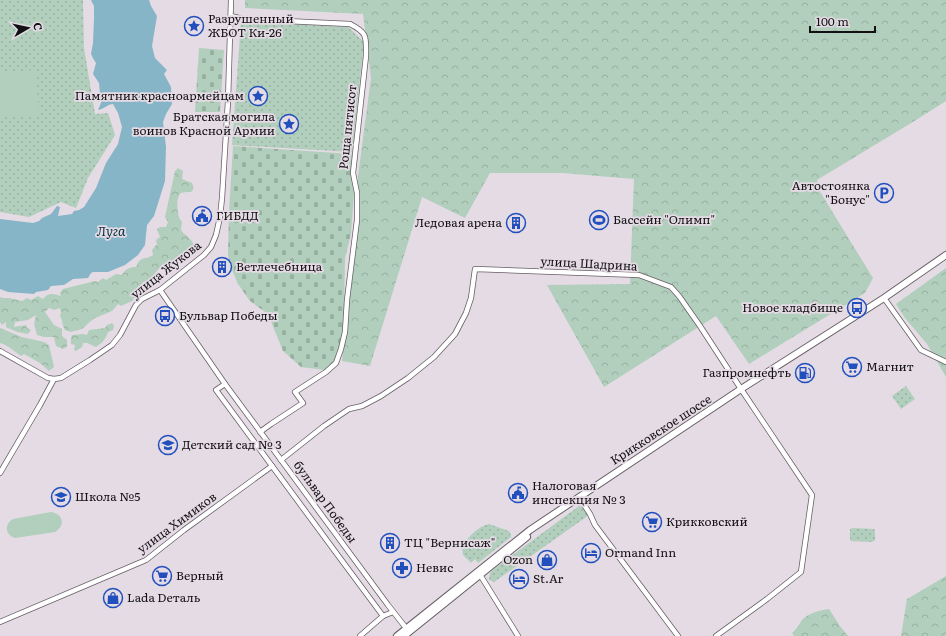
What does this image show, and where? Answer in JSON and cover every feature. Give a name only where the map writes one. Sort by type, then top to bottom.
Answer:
[{"type":"main road","name":"Крикковское шоссе","points":[[397,636],[479,574],[530,530],[884,299],[946,255]]},
{"type":"main road","points":[[884,299],[946,259]]},
{"type":"main road","points":[[404,636],[479,574]]},
{"type":"street","name":"улица Жукова","points":[[54,379],[61,378],[112,345],[120,335],[136,305],[142,299],[160,290],[204,255],[211,247],[216,235],[222,198],[228,101],[231,0]]},
{"type":"street","name":"Роща пятисот","points":[[231,16],[243,19],[350,24],[361,30],[366,40],[366,56],[353,173],[357,193],[357,220],[348,292],[345,332],[341,349],[336,363],[326,372],[295,392],[302,403],[260,432]]},
{"type":"street","name":"улица Шадрина","points":[[281,460],[324,426],[349,409],[362,406],[380,396],[408,378],[434,357],[455,334],[466,313],[471,298],[475,269],[638,275],[671,288],[679,296],[700,326],[812,495],[801,572],[716,636]]},
{"type":"street","name":"бульвар Победы","points":[[160,290],[224,384],[406,628]]},
{"type":"street","points":[[884,299],[920,350],[946,362]]},
{"type":"street","points":[[0,351],[48,378],[54,379],[0,473]]},
{"type":"street","points":[[224,384],[216,390],[384,616]]},
{"type":"street","name":"улица Химиков","points":[[0,622],[146,560],[184,530],[272,466]]},
{"type":"street","points":[[580,498],[595,525],[678,636]]},
{"type":"street","points":[[479,574],[518,636]]},
{"type":"street","points":[[360,636],[384,616],[393,612]]},
{"type":"green space","points":[[0,0],[83,0],[84,48],[95,114],[108,113],[115,135],[88,178],[76,208],[61,202],[29,217],[0,212]]},
{"type":"green space","points":[[245,0],[946,0],[946,101],[817,180],[819,190],[873,278],[865,293],[749,364],[716,316],[604,387],[547,285],[630,284],[634,179],[563,173],[490,173],[465,218],[422,197],[370,366],[342,361],[357,220],[358,176],[371,78],[363,14],[245,8]]},
{"type":"green space","points":[[241,22],[348,27],[364,42],[352,152],[232,145]]},
{"type":"green space","points":[[199,48],[224,50],[220,112],[195,112]]},
{"type":"green space","points":[[36,70],[39,115],[0,117],[0,72]]},
{"type":"green space","points":[[233,146],[352,154],[351,175],[354,193],[351,234],[345,258],[344,317],[341,340],[334,363],[325,370],[301,367],[283,351],[268,314],[250,301],[238,284],[230,265],[228,255],[229,212]]},
{"type":"green space","points":[[178,168],[183,171],[182,179],[192,183],[193,187],[191,192],[182,193],[179,195],[177,204],[179,218],[182,222],[181,230],[195,246],[194,254],[191,257],[176,266],[163,264],[148,281],[143,282],[132,301],[121,306],[118,304],[112,311],[93,319],[82,329],[71,332],[65,330],[60,316],[60,308],[54,310],[49,308],[45,312],[54,325],[62,329],[62,336],[67,340],[67,347],[63,349],[56,346],[54,337],[37,335],[34,324],[36,315],[28,320],[15,322],[14,327],[26,325],[27,328],[31,330],[28,334],[17,332],[6,327],[6,322],[2,325],[0,322],[0,297],[22,301],[27,298],[31,300],[38,296],[43,299],[47,295],[51,294],[61,296],[60,293],[63,289],[95,281],[98,282],[103,278],[106,280],[116,274],[122,275],[128,269],[136,267],[139,261],[153,255],[152,250],[157,244],[156,240],[160,237],[157,229],[160,227],[166,227],[168,222],[165,217],[175,171]]},
{"type":"green space","points":[[946,268],[946,377],[927,344],[905,318],[896,304]]},
{"type":"green space","points":[[112,323],[114,326],[113,330],[108,332],[104,341],[96,347],[83,343],[82,347],[76,351],[74,350],[75,345],[71,344],[72,335],[87,335],[89,330],[105,328],[107,325]]},
{"type":"green space","points":[[0,328],[22,337],[44,342],[49,345],[54,367],[49,371],[40,363],[24,354],[21,356],[6,345],[0,343]]},
{"type":"green space","points":[[906,386],[915,399],[901,409],[892,396]]},
{"type":"green space","points":[[579,506],[584,508],[589,515],[494,582],[489,580],[490,573],[494,569]]},
{"type":"green space","points":[[51,512],[58,515],[62,520],[61,526],[55,532],[15,538],[8,532],[7,526],[13,519]]},
{"type":"green space","points":[[489,524],[509,531],[511,537],[478,563],[475,559],[471,563],[463,555],[462,545],[477,529]]},
{"type":"green space","points":[[850,529],[874,529],[875,540],[872,542],[851,541]]},
{"type":"green space","points":[[946,576],[946,636],[901,636],[907,599]]},
{"type":"green space","points":[[829,609],[848,636],[794,636],[792,633],[808,615]]},
{"type":"water","name":"Луга","points":[[91,0],[149,0],[157,16],[152,46],[155,58],[167,70],[164,74],[171,87],[172,104],[163,122],[166,147],[165,181],[154,216],[147,225],[145,245],[138,255],[125,265],[108,272],[93,272],[88,278],[73,279],[64,285],[51,286],[48,290],[36,292],[34,294],[8,292],[0,289],[0,219],[33,223],[51,214],[57,206],[60,207],[58,216],[72,214],[74,211],[84,207],[96,188],[106,163],[118,144],[122,127],[118,113],[113,104],[98,110],[101,103],[99,83],[93,74],[96,63],[91,54],[93,43],[94,6]]},
{"type":"place","name":"Разрушенный ЖБОТ Ки-26","points":[[194,26]]},
{"type":"place","name":"Памятник красноармейцам","points":[[258,96]]},
{"type":"place","name":"Братская могила воинов Красной Армии","points":[[289,124]]},
{"type":"place","name":"Автостоянка \"Бонус\"","points":[[884,193]]},
{"type":"place","name":"ГИБДД","points":[[202,216]]},
{"type":"place","name":"Бассейн \"Олимп\"","points":[[599,220]]},
{"type":"place","name":"Ледовая арена","points":[[516,223]]},
{"type":"place","name":"Ветлечебница","points":[[222,267]]},
{"type":"place","name":"Новое кладбище","points":[[857,308]]},
{"type":"place","name":"Бульвар Победы","points":[[165,316]]},
{"type":"place","name":"Магнит","points":[[852,367]]},
{"type":"place","name":"Газпромнефть","points":[[805,373]]},
{"type":"place","name":"Детский сад № 3","points":[[168,445]]},
{"type":"place","name":"Налоговая инспекция № 3","points":[[518,493]]},
{"type":"place","name":"Школа №5","points":[[61,497]]},
{"type":"place","name":"Крикковский","points":[[652,522]]},
{"type":"place","name":"ТЦ \"Вернисаж\"","points":[[390,543]]},
{"type":"place","name":"Ormand Inn","points":[[591,553]]},
{"type":"place","name":"Ozon","points":[[547,560]]},
{"type":"place","name":"Невис","points":[[402,568]]},
{"type":"place","name":"Верный","points":[[162,576]]},
{"type":"place","name":"St.Ar","points":[[519,579]]},
{"type":"place","name":"Lada Dеталь","points":[[113,598]]}]
